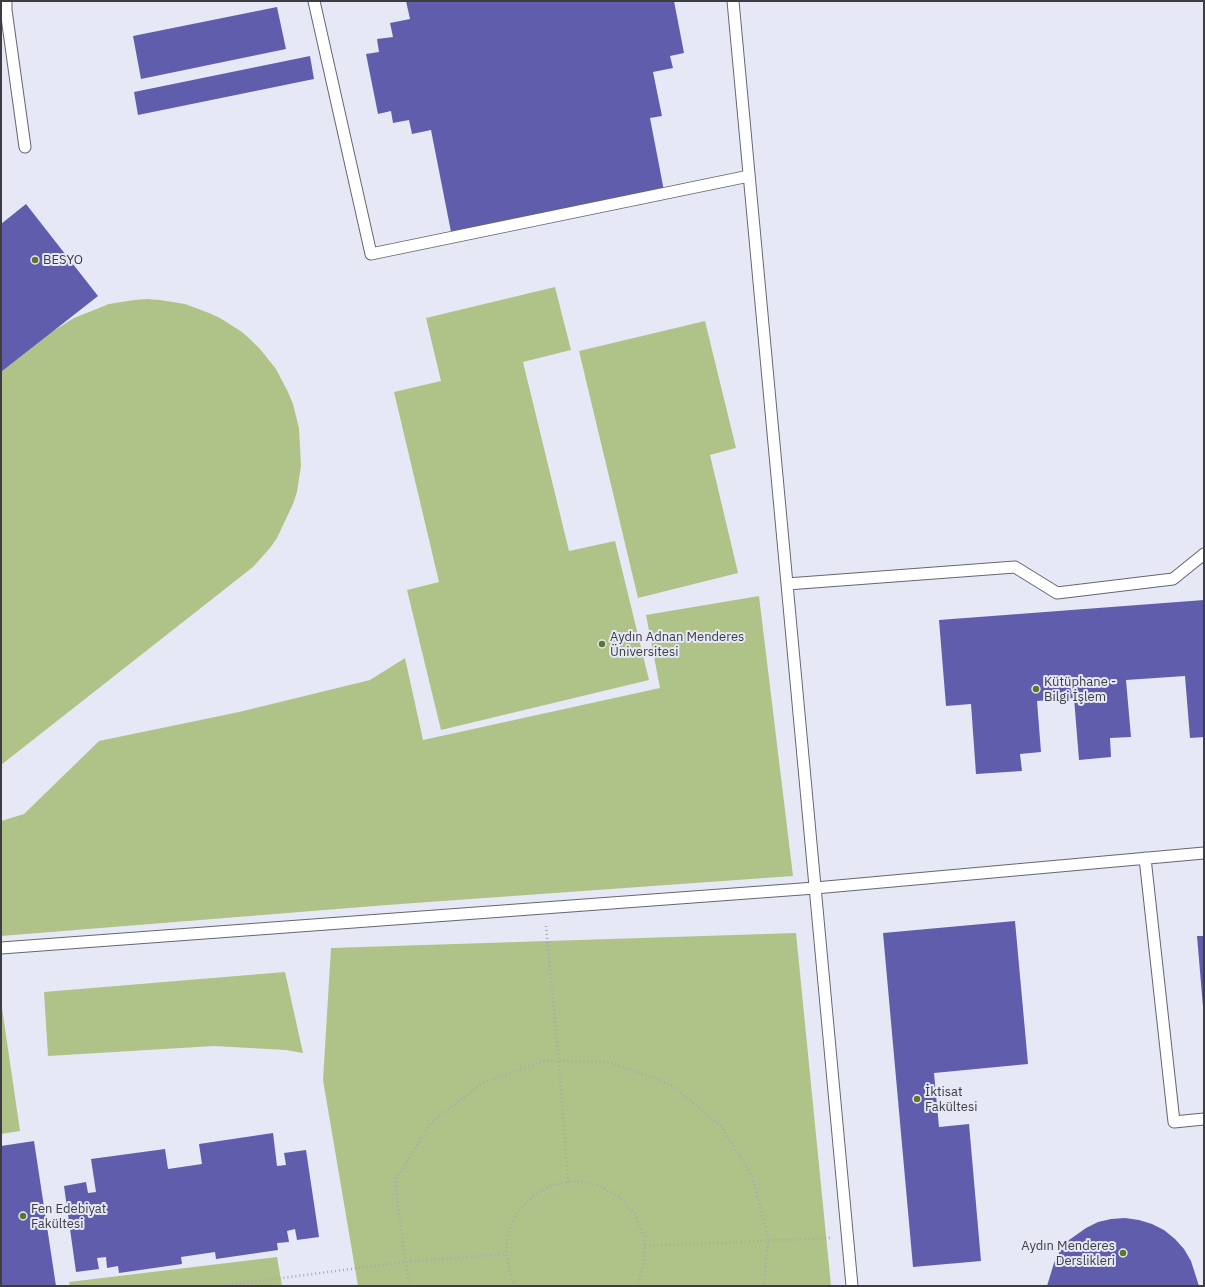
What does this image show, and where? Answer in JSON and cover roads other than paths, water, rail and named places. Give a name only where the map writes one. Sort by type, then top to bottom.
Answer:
[{"type":"lane","points":[[6,1],[25,147]]},
{"type":"lane","points":[[314,1],[371,254],[749,176]]},
{"type":"lane","points":[[733,1],[852,1286]]},
{"type":"lane","points":[[787,584],[1015,567],[1057,593],[1173,579],[1204,554]]},
{"type":"lane","points":[[1,948],[815,888],[1204,852]]},
{"type":"lane","points":[[1145,858],[1174,1122],[1204,1119]]},
{"type":"place","name":"BESYO","points":[[35,260]]},
{"type":"place","name":"Aydın Adnan Menderes Üniversitesi","points":[[602,644]]},
{"type":"place","name":"Kütüphane - Bilgi İşlem","points":[[1036,689]]},
{"type":"place","name":"İktisat Fakültesi","points":[[917,1099]]},
{"type":"place","name":"Fen Edebiyat Fakültesi","points":[[23,1216]]},
{"type":"place","name":"Aydın Menderes Derslikleri","points":[[1123,1253]]}]
